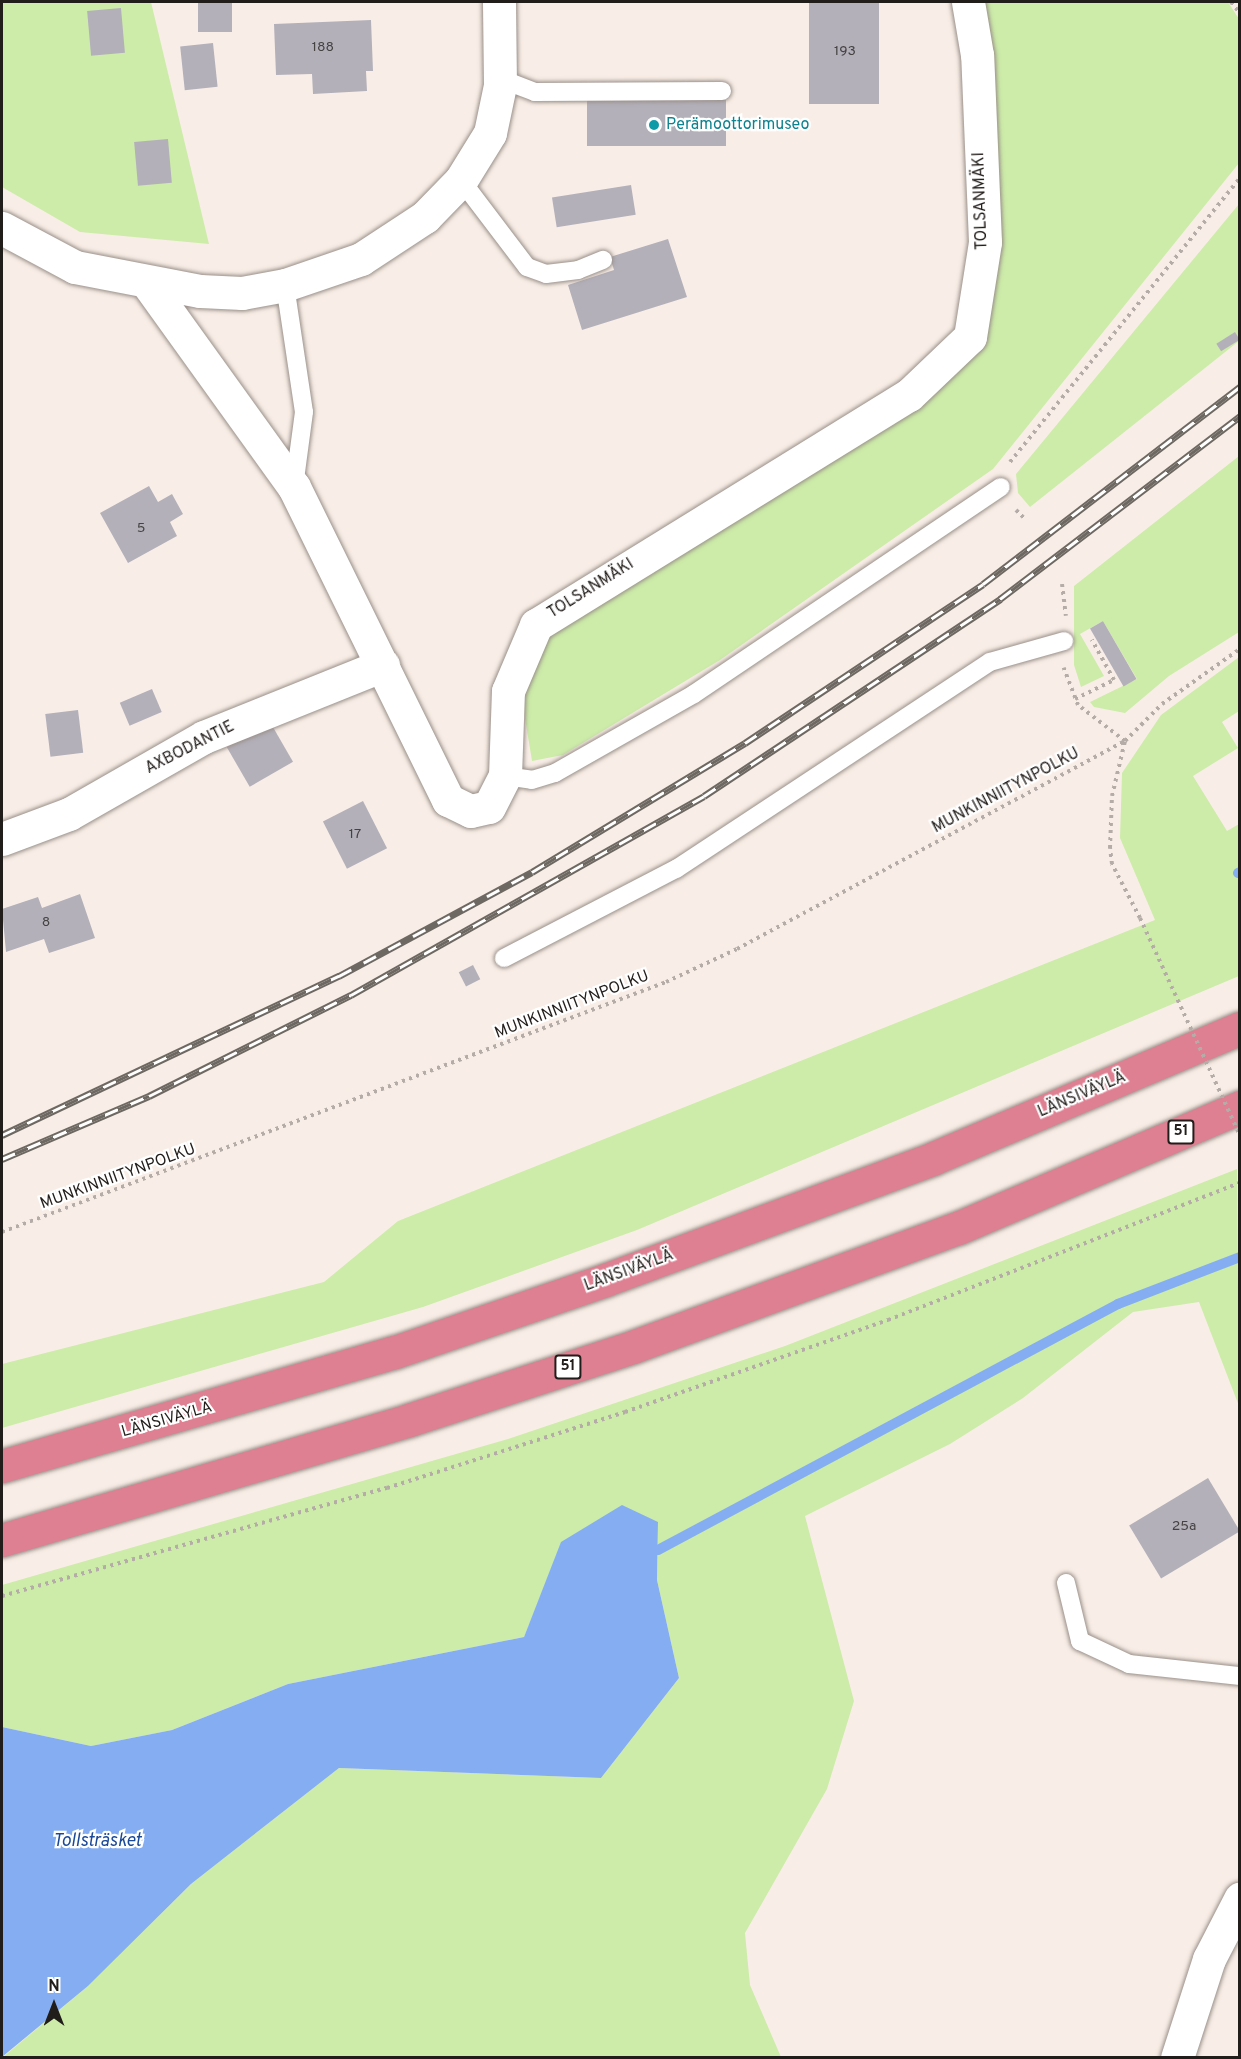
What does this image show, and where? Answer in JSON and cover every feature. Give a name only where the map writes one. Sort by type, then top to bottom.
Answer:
[{"type":"highway","name":"LÄNSIVÄYLÄ","points":[[2,1466],[384,1355],[616,1276],[933,1158],[1239,1028]]},
{"type":"highway","name":"51","points":[[2,1540],[376,1430],[635,1346],[958,1228],[1239,1107]]},
{"type":"street","points":[[2,228],[75,267],[148,284],[242,292],[285,285],[361,259],[425,218],[461,180],[490,133],[501,79],[499,2]]},
{"type":"street","name":"TOLSANMÄKI","points":[[148,284],[294,487],[448,800],[471,812],[489,807],[505,776],[508,690],[536,625],[909,395],[970,337],[985,242],[977,56],[968,2]]},
{"type":"street","name":"AXBODANTIE","points":[[2,839],[69,814],[204,738],[383,665]]},
{"type":"street","points":[[1177,2058],[1209,1959],[1239,1899]]},
{"type":"lane","points":[[501,79],[535,92],[722,91]]},
{"type":"lane","points":[[461,180],[527,267],[546,274],[579,270],[603,260]]},
{"type":"lane","points":[[285,285],[304,412],[294,487]]},
{"type":"lane","points":[[505,776],[532,780],[555,773],[694,694],[1001,488]]},
{"type":"lane","points":[[504,958],[676,869],[990,662],[1064,641]]},
{"type":"lane","points":[[1066,1583],[1080,1641],[1129,1664],[1239,1676]]},
{"type":"path","points":[[1231,2],[1239,13]]},
{"type":"path","points":[[1026,520],[1001,488],[1002,471],[1239,178]]},
{"type":"path","points":[[1062,584],[1066,683],[1075,699],[1125,741]]},
{"type":"path","points":[[1075,699],[1114,680],[1089,634]]},
{"type":"path","points":[[1239,649],[1162,704],[1125,741],[1112,796],[1110,848],[1113,864],[1239,1135]]},
{"type":"path","name":"MUNKINNIITYNPOLKU","points":[[2,1233],[666,982],[1125,741]]},
{"type":"path","points":[[2,1596],[387,1488],[625,1412],[888,1320],[1239,1183]]},
{"type":"green space","points":[[2,2],[151,2],[209,244],[80,232],[2,187]]},
{"type":"green space","points":[[975,2],[1228,2],[1239,19],[1239,163],[993,469],[720,660],[563,755],[532,761],[523,706],[527,672],[546,632],[976,348]]},
{"type":"green space","points":[[1239,204],[1239,341],[1030,507],[1018,493],[1016,474]]},
{"type":"green space","points":[[1239,456],[1239,632],[1169,676],[1125,713],[1094,707],[1090,702],[1137,679],[1103,621],[1080,634],[1104,676],[1081,687],[1074,665],[1074,586]]},
{"type":"green space","points":[[1239,657],[1239,711],[1222,722],[1238,748],[1193,776],[1227,831],[1239,824],[1239,976],[637,1230],[423,1307],[2,1428],[2,1364],[324,1282],[398,1221],[1155,920],[1120,838],[1122,773],[1161,715]]},
{"type":"green space","points":[[1237,1169],[1239,1406],[1199,1302],[1133,1312],[1023,1398],[950,1444],[805,1516],[854,1701],[827,1789],[745,1933],[750,1985],[781,2057],[3,2057],[88,1986],[191,1884],[339,1768],[601,1778],[679,1678],[657,1580],[658,1522],[539,1600],[524,1637],[288,1684],[172,1730],[91,1746],[2,1727],[2,1585],[508,1439],[785,1346]]},
{"type":"water","name":"Tollsträsket","points":[[622,1505],[658,1522],[657,1580],[679,1678],[601,1778],[339,1768],[191,1884],[88,1986],[2,2057],[2,1727],[91,1746],[172,1730],[288,1684],[524,1637],[561,1542]]},
{"type":"building","points":[[198,2],[232,2],[232,32],[198,32]]},
{"type":"building","points":[[809,2],[879,2],[879,104],[809,104]]},
{"type":"building","points":[[121,8],[125,53],[91,56],[87,11]]},
{"type":"building","points":[[371,20],[373,71],[366,71],[367,91],[313,94],[312,74],[276,75],[274,24]]},
{"type":"building","points":[[213,43],[218,87],[185,90],[180,46]]},
{"type":"building","points":[[587,100],[726,100],[726,146],[587,146]]},
{"type":"building","points":[[168,139],[172,183],[138,186],[134,142]]},
{"type":"building","points":[[631,185],[636,215],[557,227],[552,198]]},
{"type":"building","points":[[668,239],[687,297],[582,330],[568,285],[614,270],[610,257]]},
{"type":"building","points":[[1235,332],[1240,340],[1221,351],[1216,344]]},
{"type":"building","points":[[149,486],[158,502],[172,494],[183,514],[170,522],[177,536],[128,563],[100,513]]},
{"type":"building","points":[[1103,621],[1136,679],[1124,687],[1090,628]]},
{"type":"building","points":[[152,689],[162,712],[130,726],[120,703]]},
{"type":"building","points":[[78,710],[83,753],[50,757],[45,714]]},
{"type":"building","points":[[270,722],[293,762],[250,787],[227,747]]},
{"type":"building","points":[[363,801],[387,848],[347,869],[323,821]]},
{"type":"building","points":[[80,894],[95,938],[49,953],[44,939],[6,952],[2,909],[38,897],[42,908]]},
{"type":"building","points":[[473,965],[480,979],[466,987],[459,972]]},
{"type":"building","points":[[1208,1478],[1240,1531],[1161,1579],[1129,1525]]},
{"type":"waterway","points":[[658,1550],[1118,1304],[1240,1257]]},
{"type":"railway","points":[[2,1135],[339,976],[532,872],[745,743],[983,584],[1240,387]]},
{"type":"railway","points":[[2,1159],[149,1096],[351,995],[704,796],[1000,599],[1240,416]]},
{"type":"place","name":"Perämoottorimuseo","points":[[654,125]]}]
